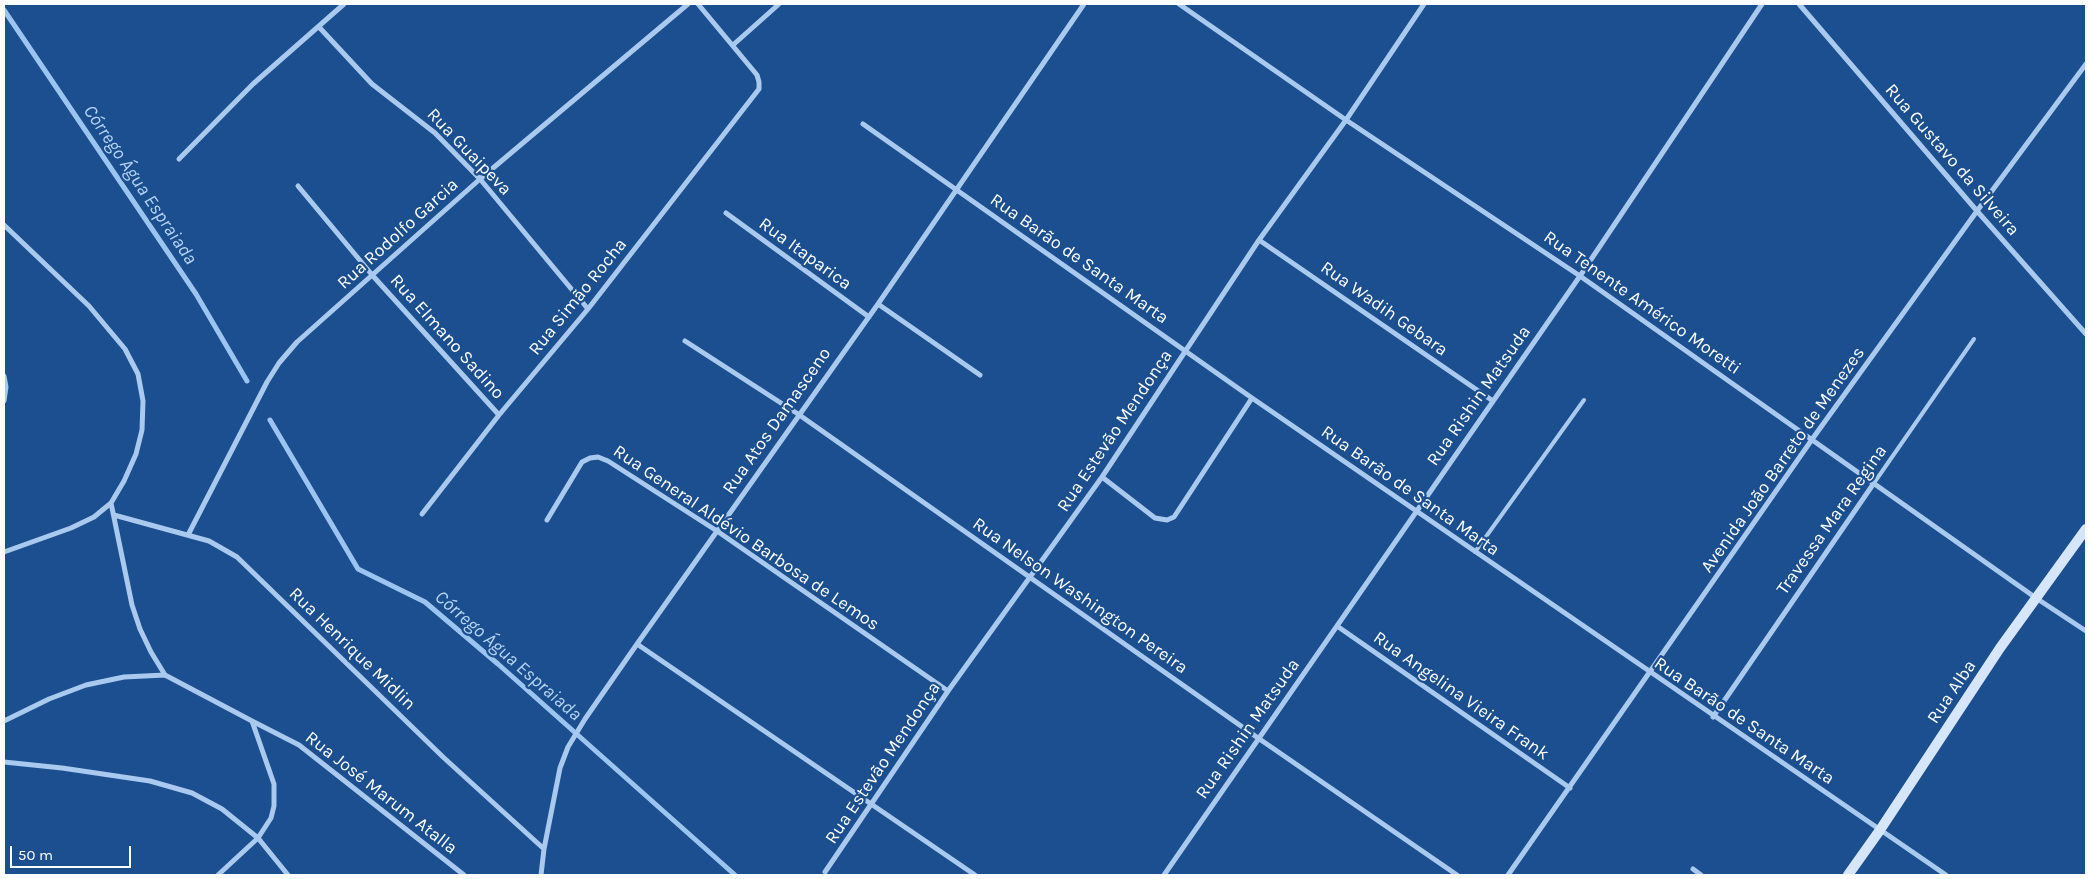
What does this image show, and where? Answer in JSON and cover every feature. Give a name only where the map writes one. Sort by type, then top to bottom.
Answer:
[{"type":"street","points":[[179,159],[253,84],[344,4]]},
{"type":"street","name":"Rua Rodolfo Garcia","points":[[188,535],[267,382],[279,363],[297,342],[480,179],[688,4]]},
{"type":"street","points":[[698,4],[733,45],[779,4]]},
{"type":"street","name":"Rua Atos Damasceno","points":[[542,875],[544,849],[560,768],[568,747],[585,719],[798,414],[878,304],[1084,4]]},
{"type":"street","name":"Rua Tenente Américo Moretti","points":[[1179,4],[1346,120],[1580,276],[1813,438],[2036,598],[2086,631]]},
{"type":"street","name":"Rua Estevão Mendonça","points":[[826,872],[948,691],[1102,477],[1259,240],[1346,120],[1424,4]]},
{"type":"street","name":"Rua Rishin Matsuda","points":[[1164,875],[1580,276],[1762,4]]},
{"type":"street","name":"Rua Gustavo da Silveira","points":[[1799,4],[1977,211],[2086,334]]},
{"type":"street","name":"Rua Guaipeva","points":[[319,27],[372,84],[435,133],[480,179],[588,309]]},
{"type":"street","name":"Rua Simão Rocha","points":[[422,514],[499,414],[588,309],[754,97],[759,89],[757,75],[733,45]]},
{"type":"street","name":"Avenida João Barreto de Menezes","points":[[1508,875],[1813,438],[2086,64]]},
{"type":"street","name":"Rua Barão de Santa Marta","points":[[863,124],[1416,512],[1946,875]]},
{"type":"street","name":"Rua Elmano Sadino","points":[[298,186],[373,276],[499,414]]},
{"type":"street","name":"Rua Itaparica","points":[[726,213],[868,317]]},
{"type":"street","points":[[4,226],[89,306],[125,349],[138,374],[143,401],[142,430],[136,454],[112,503],[94,518],[4,552]]},
{"type":"street","name":"Rua Wadih Gebara","points":[[1259,240],[1493,401]]},
{"type":"street","points":[[878,304],[980,375]]},
{"type":"street","name":"Rua Nelson Washington Pereira","points":[[685,342],[798,414],[1258,738],[1457,875]]},
{"type":"street","points":[[4,376],[6,387],[4,402]]},
{"type":"street","points":[[1102,477],[1155,518],[1167,520],[1174,517],[1252,398]]},
{"type":"street","name":"Rua General Aldévio Barbosa de Lemos","points":[[548,520],[582,462],[598,457],[608,460],[717,531],[948,691]]},
{"type":"street","name":"Travessa Mara Regina","points":[[1713,717],[1874,482]]},
{"type":"street","points":[[4,721],[49,699],[86,685],[124,677],[165,675],[140,629],[132,605],[112,503]]},
{"type":"street","name":"Rua Henrique Midlin","points":[[114,515],[209,541],[237,557],[443,757],[544,849]]},
{"type":"street","name":"Rua Alba","points":[[1848,875],[1880,830],[2000,648],[2086,529]]},
{"type":"street","name":"Rua Angelina Vieira Frank","points":[[1337,626],[1570,788]]},
{"type":"street","points":[[637,644],[975,875]]},
{"type":"street","name":"Rua José Marum Atalla","points":[[165,675],[299,745],[464,875]]},
{"type":"street","points":[[218,875],[258,838],[271,818],[275,795],[274,784],[252,722]]},
{"type":"street","points":[[4,762],[62,768],[150,781],[192,793],[222,809],[258,838],[288,875]]},
{"type":"street","points":[[1693,869],[1702,875]]},
{"type":"lane","name":"Travessa Mara Regina","points":[[1874,482],[1974,339]]},
{"type":"lane","points":[[1475,552],[1584,400]]},
{"type":"waterway","name":"Córrego Água Espraiada","points":[[4,10],[196,294],[247,381]]},
{"type":"waterway","name":"Córrego Água Espraiada","points":[[270,420],[358,569],[425,602],[498,664],[735,875]]}]
